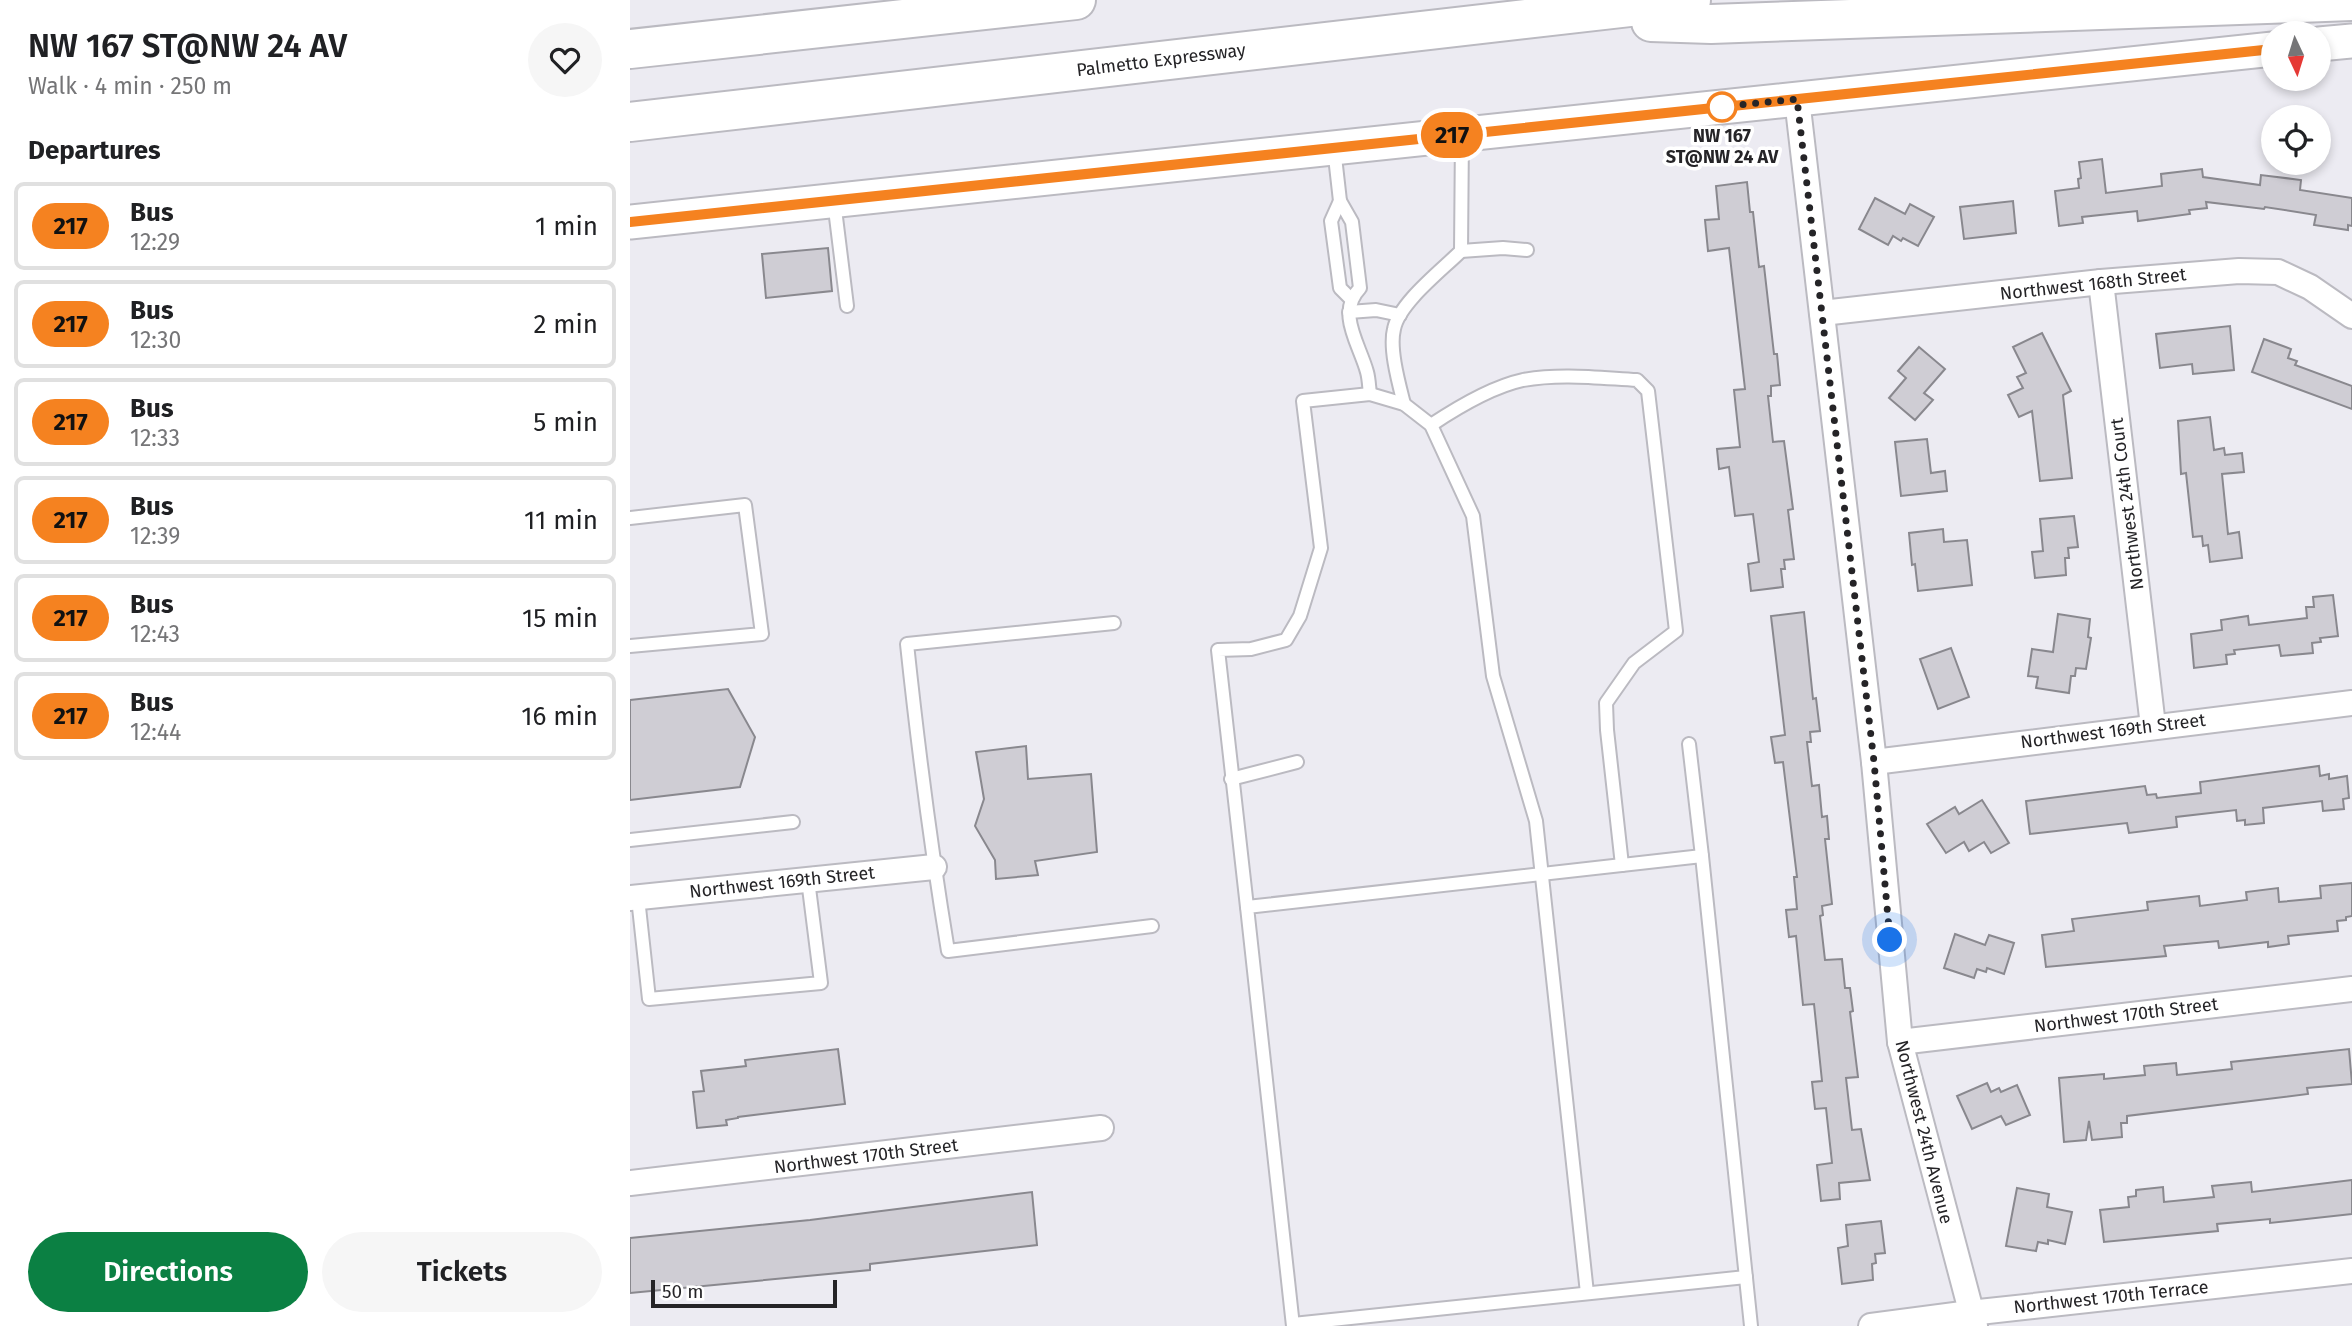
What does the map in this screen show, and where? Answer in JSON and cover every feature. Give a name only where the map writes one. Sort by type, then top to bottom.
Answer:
[{"type":"highway","points":[[630,49],[1076,0]]},
{"type":"highway","name":"Palmetto Expressway","points":[[630,121],[1691,0]]},
{"type":"highway","points":[[1520,19],[1711,24],[2352,1]]},
{"type":"street","points":[[2331,43],[2352,41]]},
{"type":"street","points":[[630,222],[2261,50]]},
{"type":"street","name":"Northwest 24th Avenue","points":[[1797,99],[1874,762],[1900,1042],[1972,1319]]},
{"type":"street","name":"Northwest 168th Street","points":[[1822,313],[2101,282],[2239,271],[2278,272],[2310,287],[2352,316]]},
{"type":"street","name":"Northwest 24th Court","points":[[2101,282],[2153,726]]},
{"type":"street","name":"Northwest 169th Street","points":[[1874,762],[2352,703]]},
{"type":"street","name":"Northwest 169th Street","points":[[634,898],[934,867]]},
{"type":"street","name":"Northwest 170th Street","points":[[1900,1042],[2352,989]]},
{"type":"street","name":"Northwest 170th Street","points":[[630,1183],[1101,1128]]},
{"type":"street","name":"Northwest 170th Terrace","points":[[1871,1326],[1972,1319],[2352,1271]]},
{"type":"lane","points":[[1461,251],[1462,134]]},
{"type":"lane","points":[[1334,147],[1340,201],[1352,222],[1360,288],[1350,298],[1349,312],[1367,372],[1370,394]]},
{"type":"lane","points":[[834,201],[847,306]]},
{"type":"lane","points":[[1340,201],[1331,221],[1340,288],[1350,298]]},
{"type":"lane","points":[[1404,404],[1396,373],[1393,329],[1402,309],[1461,251],[1503,248],[1527,250]]},
{"type":"lane","points":[[1349,312],[1376,310],[1400,315]]},
{"type":"lane","points":[[1431,425],[1467,402],[1523,380],[1573,377],[1637,380],[1648,391],[1676,631],[1634,663],[1606,704],[1622,865]]},
{"type":"lane","points":[[1587,1293],[1536,821],[1493,676],[1473,516],[1431,425],[1404,404],[1370,394],[1303,401],[1321,548],[1300,617],[1286,640],[1251,649],[1218,650],[1293,1325],[1746,1277]]},
{"type":"lane","points":[[630,518],[745,505],[762,634],[630,646]]},
{"type":"lane","points":[[1114,623],[907,644],[934,867],[948,951],[1152,926]]},
{"type":"lane","points":[[1689,744],[1751,1326]]},
{"type":"lane","points":[[1231,779],[1297,762]]},
{"type":"lane","points":[[630,840],[793,822]]},
{"type":"lane","points":[[1247,907],[1702,856]]},
{"type":"lane","points":[[634,898],[649,999],[821,982],[808,880]]},
{"type":"building","points":[[2102,159],[2106,193],[2162,186],[2161,174],[2202,169],[2203,177],[2260,185],[2261,175],[2301,180],[2300,190],[2352,198],[2352,226],[2348,225],[2348,230],[2314,225],[2316,215],[2206,202],[2207,208],[2189,210],[2190,214],[2138,221],[2137,211],[2082,217],[2083,223],[2059,226],[2055,191],[2079,188],[2079,162]]},
{"type":"building","points":[[1747,182],[1759,267],[1764,266],[1774,354],[1777,354],[1780,385],[1771,386],[1771,396],[1768,396],[1773,442],[1784,441],[1793,509],[1788,510],[1794,559],[1784,560],[1785,569],[1781,569],[1783,587],[1751,591],[1748,564],[1759,562],[1753,514],[1735,516],[1729,467],[1719,469],[1717,449],[1740,447],[1734,390],[1745,389],[1729,248],[1708,251],[1705,220],[1719,219],[1716,186]]},
{"type":"building","points":[[1875,198],[1905,214],[1910,204],[1934,217],[1918,246],[1893,236],[1888,245],[1859,229]]},
{"type":"building","points":[[2013,201],[2016,233],[1964,239],[1960,207]]},
{"type":"building","points":[[828,248],[832,291],[766,298],[762,254]]},
{"type":"building","points":[[2230,326],[2234,370],[2193,374],[2192,364],[2160,368],[2156,334]]},
{"type":"building","points":[[2042,333],[2071,391],[2063,395],[2072,478],[2040,481],[2032,411],[2019,417],[2008,395],[2023,388],[2017,377],[2026,373],[2013,347]]},
{"type":"building","points":[[2264,339],[2291,349],[2288,358],[2297,361],[2295,365],[2352,386],[2352,409],[2252,372]]},
{"type":"building","points":[[1919,347],[1945,369],[1924,393],[1933,400],[1915,420],[1889,398],[1906,378],[1898,371]]},
{"type":"building","points":[[2210,417],[2214,450],[2224,448],[2225,455],[2242,453],[2244,472],[2222,474],[2228,534],[2239,532],[2242,558],[2210,562],[2208,545],[2203,546],[2202,536],[2193,537],[2186,473],[2181,474],[2178,421]]},
{"type":"building","points":[[1927,439],[1931,473],[1945,471],[1947,491],[1901,496],[1895,442]]},
{"type":"building","points":[[2074,516],[2078,547],[2068,548],[2069,558],[2065,558],[2066,575],[2035,578],[2032,552],[2043,551],[2040,519]]},
{"type":"building","points":[[1943,529],[1944,542],[1967,540],[1972,585],[1918,591],[1909,533]]},
{"type":"building","points":[[2333,595],[2338,636],[2320,638],[2321,642],[2312,643],[2313,653],[2281,656],[2279,645],[2234,650],[2235,654],[2226,655],[2227,664],[2194,668],[2191,634],[2222,630],[2221,620],[2248,616],[2249,625],[2307,618],[2306,607],[2314,607],[2313,597]]},
{"type":"building","points":[[1804,612],[1813,699],[1816,698],[1820,731],[1810,732],[1811,742],[1807,742],[1812,786],[1819,785],[1822,817],[1827,816],[1829,839],[1825,839],[1832,904],[1822,906],[1823,915],[1820,916],[1825,960],[1842,959],[1845,988],[1850,988],[1853,1011],[1850,1012],[1858,1077],[1846,1078],[1852,1130],[1861,1129],[1870,1180],[1839,1183],[1840,1199],[1821,1201],[1817,1165],[1832,1163],[1826,1108],[1815,1109],[1812,1082],[1822,1081],[1814,1004],[1803,1005],[1796,936],[1789,937],[1786,910],[1797,909],[1794,877],[1797,877],[1783,762],[1775,763],[1771,737],[1785,735],[1771,616]]},
{"type":"building","points":[[2058,614],[2090,619],[2088,637],[2091,638],[2086,669],[2076,668],[2075,676],[2071,676],[2069,693],[2036,688],[2038,677],[2028,676],[2032,649],[2053,652]]},
{"type":"building","points":[[1951,648],[1969,697],[1938,709],[1920,659]]},
{"type":"building","points":[[728,689],[755,737],[740,787],[630,800],[630,700]]},
{"type":"building","points":[[1026,746],[1028,779],[1091,774],[1097,852],[1035,861],[1038,875],[996,879],[995,860],[975,826],[984,799],[976,752]]},
{"type":"building","points":[[2319,766],[2320,776],[2329,774],[2329,779],[2347,776],[2349,798],[2343,799],[2344,809],[2323,811],[2322,801],[2263,808],[2264,823],[2245,825],[2245,820],[2237,821],[2236,810],[2176,817],[2177,827],[2129,833],[2127,823],[2030,834],[2026,801],[2145,786],[2147,795],[2156,794],[2157,798],[2201,793],[2200,782]]},
{"type":"building","points":[[1982,800],[2009,843],[1991,853],[1984,842],[1969,851],[1964,842],[1946,853],[1927,824],[1955,807],[1959,814]]},
{"type":"building","points":[[2352,883],[2352,916],[2337,921],[2338,931],[2288,936],[2289,944],[2268,947],[2268,942],[2219,948],[2218,941],[2164,946],[2166,956],[2046,967],[2042,935],[2074,931],[2072,919],[2148,910],[2147,902],[2199,896],[2200,906],[2247,900],[2246,892],[2278,888],[2279,902],[2321,898],[2320,886]]},
{"type":"building","points":[[1955,934],[1985,945],[1989,935],[2014,943],[2004,974],[1987,968],[1986,972],[1977,969],[1974,978],[1944,968]]},
{"type":"building","points":[[838,1049],[845,1104],[738,1117],[726,1120],[727,1125],[697,1128],[693,1092],[704,1091],[701,1071],[746,1066],[745,1060]]},
{"type":"building","points":[[2349,1049],[2352,1084],[2307,1088],[2308,1094],[2127,1116],[2127,1123],[2121,1123],[2122,1137],[2092,1140],[2089,1121],[2086,1140],[2064,1142],[2059,1078],[2104,1074],[2104,1079],[2145,1075],[2144,1066],[2176,1063],[2177,1075],[2232,1069],[2231,1062]]},
{"type":"building","points":[[1987,1083],[1991,1092],[1999,1088],[2001,1092],[2017,1085],[2030,1115],[2006,1125],[2001,1116],[1972,1129],[1957,1096]]},
{"type":"building","points":[[2352,1180],[2352,1214],[2270,1223],[2270,1219],[2217,1224],[2218,1231],[2104,1242],[2100,1210],[2129,1207],[2128,1197],[2136,1196],[2136,1190],[2163,1187],[2164,1202],[2214,1197],[2212,1186],[2251,1182],[2252,1192]]},
{"type":"building","points":[[2017,1188],[2049,1194],[2047,1207],[2072,1212],[2065,1244],[2048,1240],[2048,1244],[2038,1242],[2036,1251],[2006,1246]]},
{"type":"building","points":[[1032,1192],[1037,1245],[870,1264],[870,1270],[630,1293],[630,1238],[810,1220]]},
{"type":"building","points":[[1881,1221],[1885,1253],[1875,1254],[1876,1263],[1872,1264],[1873,1280],[1842,1284],[1838,1248],[1848,1246],[1846,1225]]},
{"type":"bus line","name":"217","points":[[630,222],[2261,50]]},
{"type":"place","name":"NW 167 ST@NW 24 AV","points":[[1722,107]]},
{"type":"route","points":[[1722,107],[1797,99],[1874,762],[1890,940]]}]
